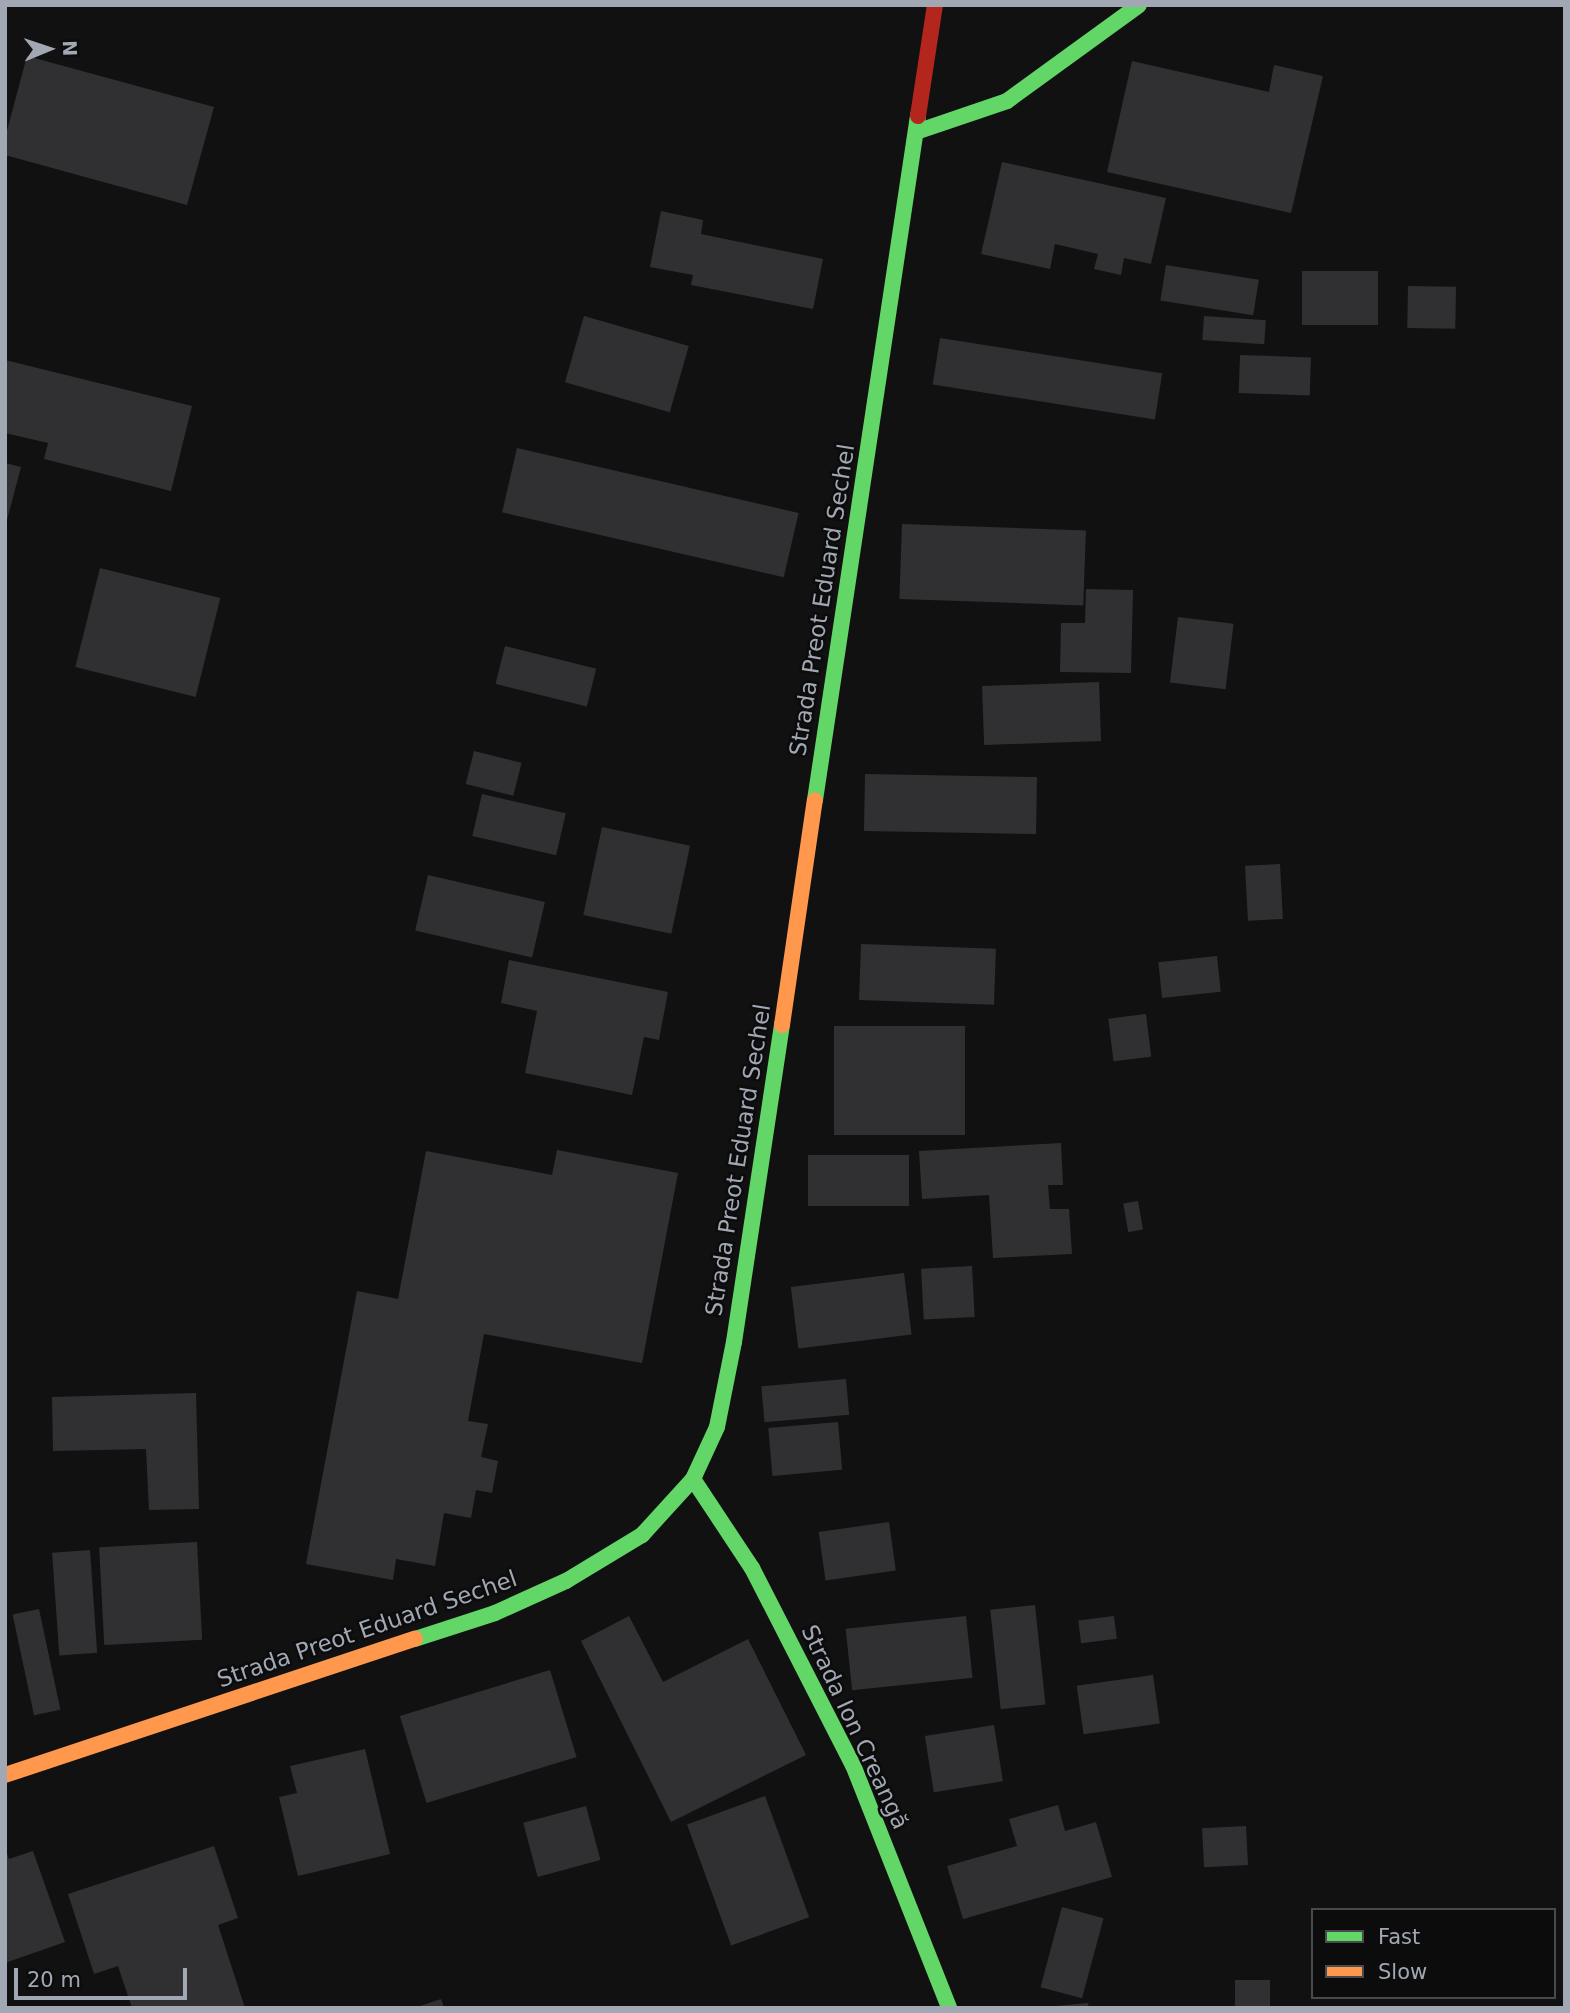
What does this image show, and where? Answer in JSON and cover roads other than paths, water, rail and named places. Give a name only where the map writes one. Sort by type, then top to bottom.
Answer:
[{"type":"street","name":"Strada Preot Eduard Sechel","points":[[5,1775],[495,1613],[566,1581],[642,1535],[693,1479],[718,1427],[734,1342],[935,5]]},
{"type":"street","points":[[916,132],[1007,102],[1139,5]]},
{"type":"street","name":"Strada Ion Creangă","points":[[693,1479],[752,1567],[853,1765],[949,2008]]}]
